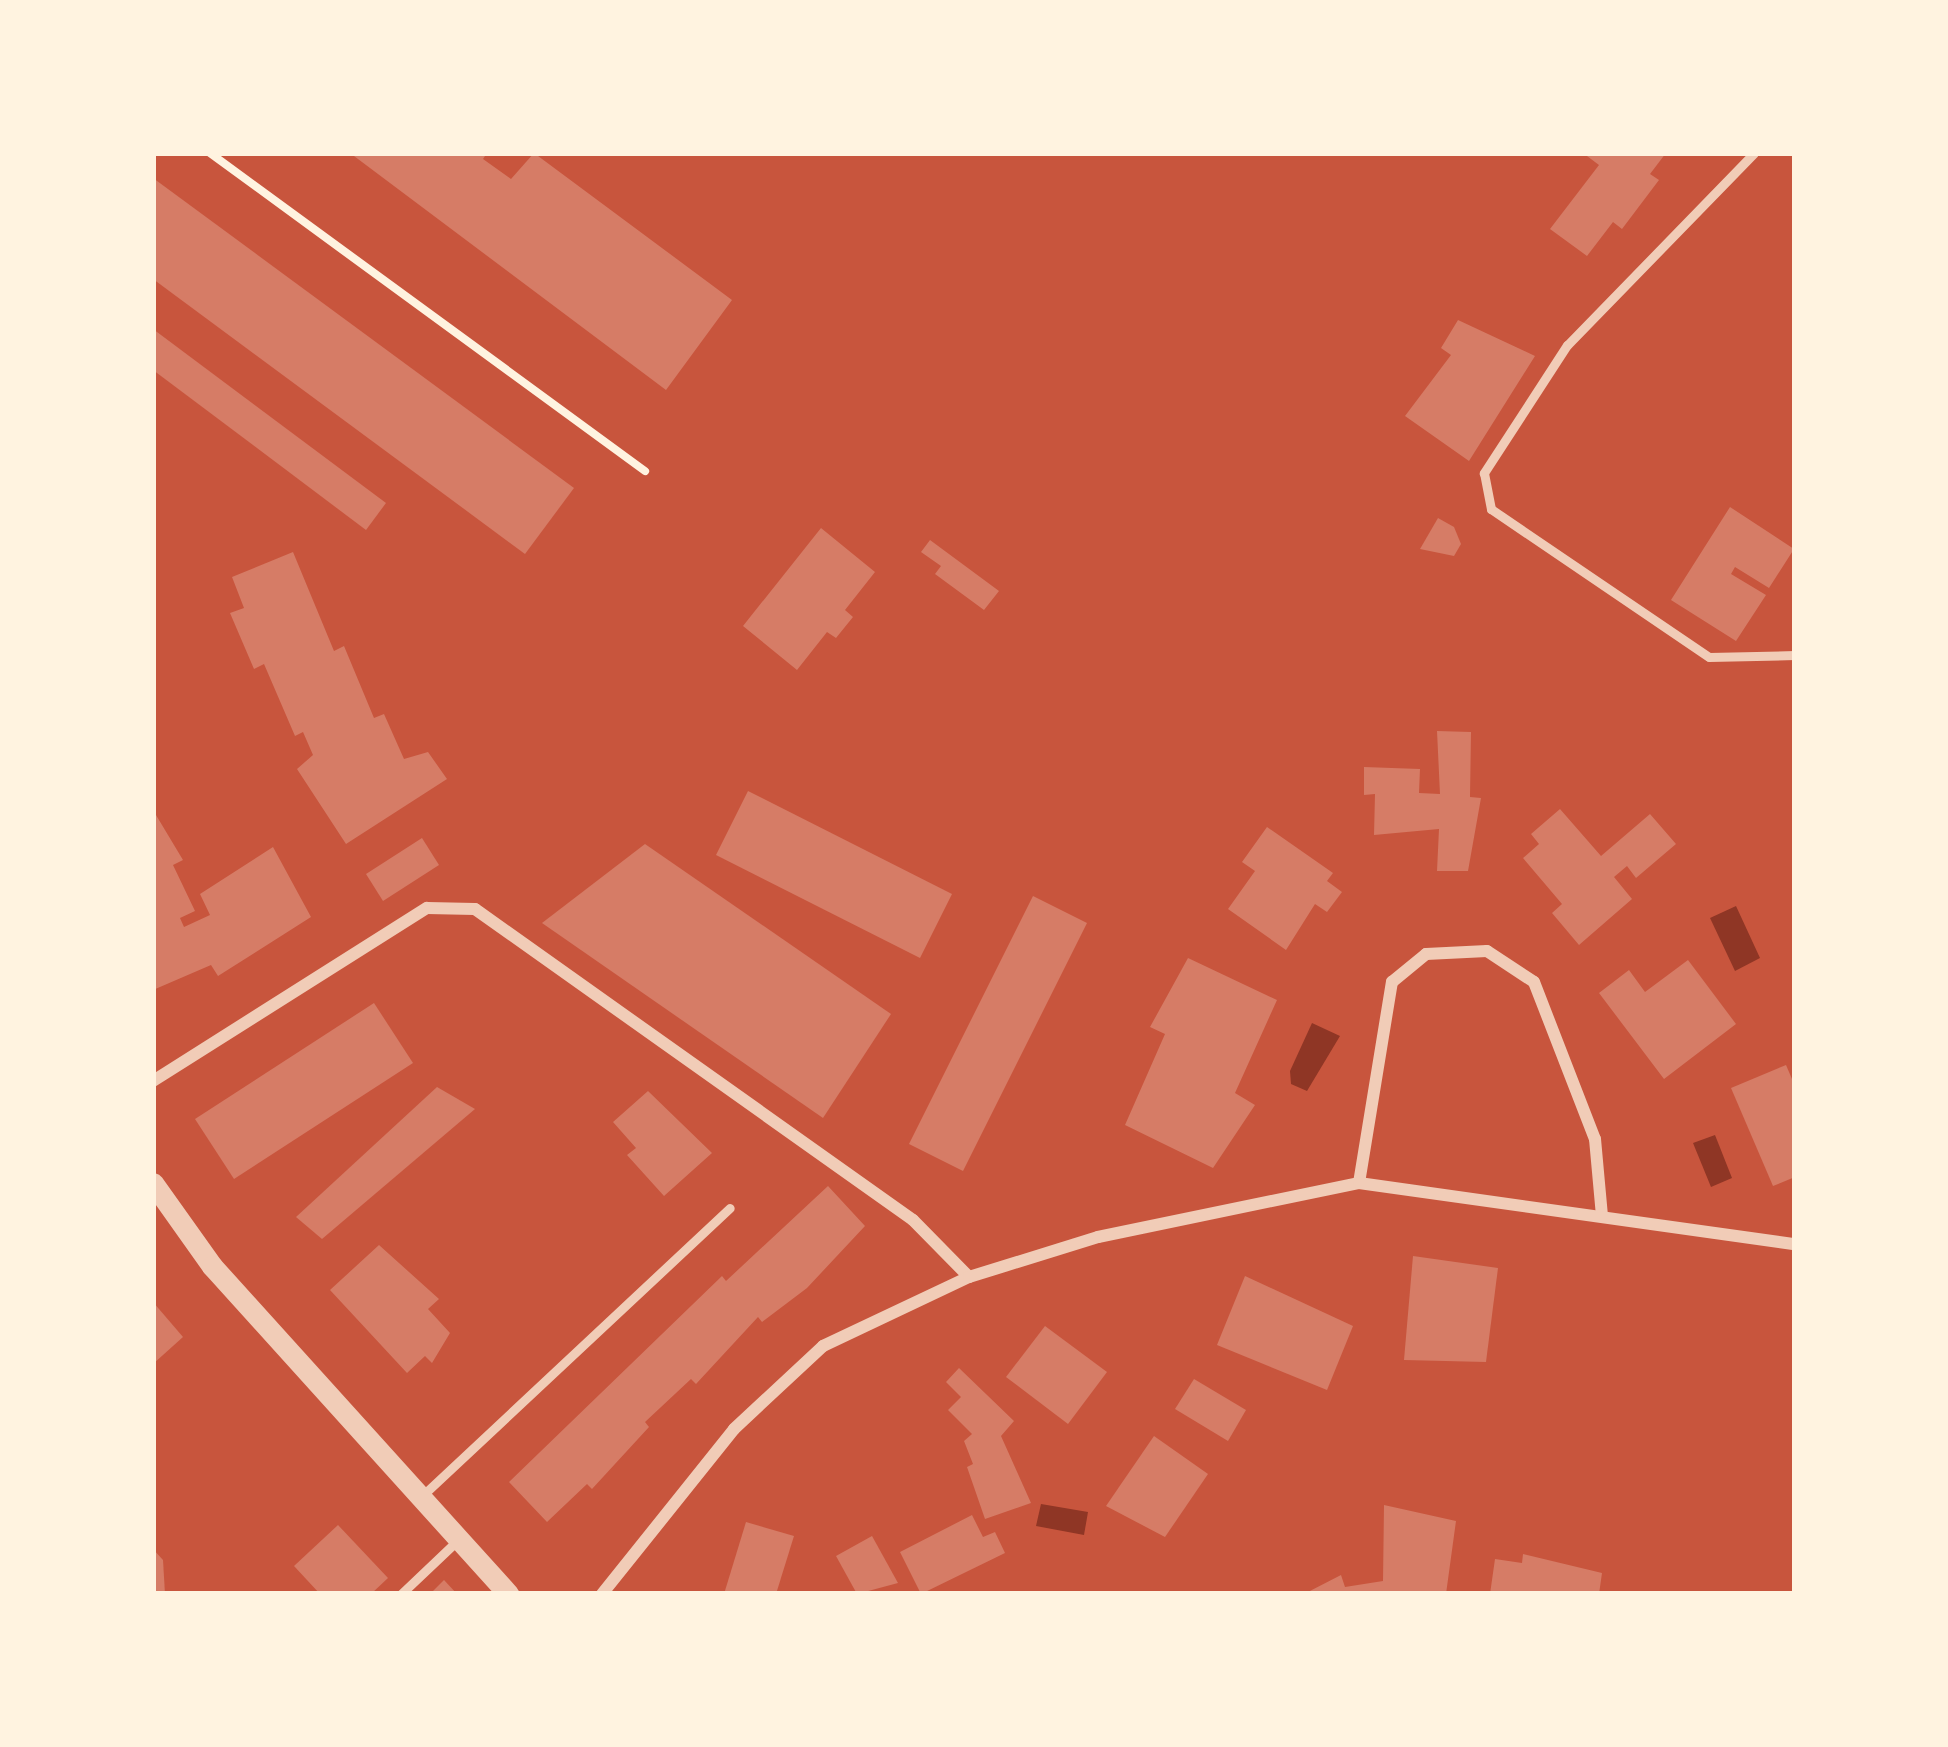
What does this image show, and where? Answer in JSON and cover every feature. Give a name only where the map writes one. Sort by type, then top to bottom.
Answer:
[{"type":"street","points":[[153,1081],[427,908],[475,910],[914,1220],[968,1277]]},
{"type":"street","points":[[1359,1183],[1392,982],[1426,954],[1487,951],[1534,982],[1595,1139],[1602,1216]]},
{"type":"street","points":[[153,1183],[212,1266],[508,1594]]},
{"type":"street","points":[[602,1594],[734,1429],[824,1346],[968,1277],[1098,1237],[1359,1183],[1795,1244]]},
{"type":"lane","points":[[1754,153],[1567,345],[1484,473],[1491,509],[1709,657],[1795,655]]},
{"type":"lane","points":[[421,1497],[730,1208]]},
{"type":"lane","points":[[400,1594],[458,1539]]},
{"type":"path","points":[[211,153],[645,471]]},
{"type":"shaded area","points":[[1736,906],[1760,958],[1735,971],[1710,918]]},
{"type":"shaded area","points":[[1312,1023],[1340,1036],[1307,1091],[1291,1084],[1290,1071]]},
{"type":"shaded area","points":[[1715,1135],[1732,1178],[1711,1187],[1693,1143]]},
{"type":"shaded area","points":[[1041,1504],[1088,1512],[1084,1535],[1036,1526]]},
{"type":"building","points":[[350,153],[487,153],[483,159],[511,179],[534,153],[732,300],[666,390]]},
{"type":"building","points":[[1583,153],[1666,153],[1650,174],[1659,180],[1622,229],[1613,222],[1587,256],[1550,229],[1599,165]]},
{"type":"building","points":[[153,178],[574,488],[525,554],[153,279]]},
{"type":"building","points":[[1458,320],[1535,356],[1469,461],[1405,416],[1451,355],[1441,348]]},
{"type":"building","points":[[153,329],[386,503],[366,530],[153,370]]},
{"type":"building","points":[[1730,507],[1794,549],[1769,588],[1735,567],[1731,574],[1766,595],[1736,641],[1671,600]]},
{"type":"building","points":[[1438,518],[1454,527],[1461,544],[1454,556],[1420,549]]},
{"type":"building","points":[[821,528],[875,572],[845,610],[853,617],[836,638],[827,632],[797,670],[743,626]]},
{"type":"building","points":[[930,540],[999,591],[984,610],[935,574],[941,566],[921,552]]},
{"type":"building","points":[[293,552],[334,651],[344,646],[374,718],[384,714],[404,759],[428,752],[447,779],[346,844],[297,769],[313,755],[303,732],[295,736],[264,664],[254,669],[230,613],[244,608],[232,577]]},
{"type":"building","points":[[1437,731],[1471,732],[1470,797],[1481,798],[1468,871],[1437,871],[1439,829],[1374,835],[1375,794],[1364,795],[1364,767],[1420,769],[1419,793],[1440,794]]},
{"type":"building","points":[[748,791],[952,894],[920,958],[716,855]]},
{"type":"building","points":[[1560,809],[1601,856],[1650,814],[1676,844],[1636,878],[1627,866],[1614,877],[1632,899],[1579,945],[1552,913],[1562,904],[1523,858],[1539,844],[1531,834]]},
{"type":"building","points":[[153,810],[183,860],[173,865],[195,911],[180,918],[184,927],[210,915],[200,894],[273,847],[311,917],[218,976],[211,965],[153,990]]},
{"type":"building","points":[[1267,827],[1333,873],[1327,881],[1342,892],[1327,912],[1315,904],[1286,950],[1228,909],[1255,871],[1242,862]]},
{"type":"building","points":[[422,838],[439,865],[383,901],[366,874]]},
{"type":"building","points":[[645,844],[891,1014],[823,1118],[542,923]]},
{"type":"building","points":[[1033,896],[1087,923],[963,1171],[909,1144]]},
{"type":"building","points":[[1188,958],[1277,1000],[1235,1093],[1255,1105],[1213,1168],[1125,1125],[1165,1034],[1150,1027]]},
{"type":"building","points":[[1688,960],[1736,1024],[1664,1079],[1599,993],[1629,970],[1645,992]]},
{"type":"building","points":[[374,1003],[413,1063],[234,1179],[195,1119]]},
{"type":"building","points":[[1786,1065],[1795,1086],[1795,1177],[1773,1186],[1731,1088]]},
{"type":"building","points":[[437,1087],[475,1109],[322,1239],[296,1217]]},
{"type":"building","points":[[648,1091],[712,1153],[664,1196],[627,1155],[636,1148],[613,1122]]},
{"type":"building","points":[[828,1186],[865,1226],[807,1288],[762,1322],[758,1317],[696,1384],[691,1379],[645,1422],[649,1427],[592,1489],[587,1484],[547,1522],[509,1482],[722,1276],[726,1281]]},
{"type":"building","points":[[379,1245],[439,1299],[428,1309],[450,1333],[432,1363],[425,1356],[407,1373],[330,1290]]},
{"type":"building","points":[[1413,1256],[1498,1268],[1486,1362],[1404,1360]]},
{"type":"building","points":[[1245,1276],[1353,1326],[1327,1390],[1217,1345]]},
{"type":"building","points":[[153,1302],[183,1337],[153,1364]]},
{"type":"building","points":[[1045,1326],[1107,1372],[1068,1424],[1006,1377]]},
{"type":"building","points":[[959,1368],[1014,1421],[1001,1436],[1031,1503],[985,1519],[967,1467],[973,1464],[964,1441],[972,1434],[948,1410],[961,1397],[946,1382]]},
{"type":"building","points":[[1194,1379],[1246,1410],[1228,1441],[1175,1409]]},
{"type":"building","points":[[1154,1436],[1208,1474],[1165,1537],[1106,1506]]},
{"type":"building","points":[[1384,1505],[1456,1521],[1446,1594],[1304,1594],[1341,1575],[1345,1587],[1383,1581]]},
{"type":"building","points":[[972,1515],[983,1537],[995,1532],[1005,1553],[921,1594],[900,1552]]},
{"type":"building","points":[[746,1522],[794,1536],[776,1594],[724,1594]]},
{"type":"building","points":[[338,1525],[388,1578],[371,1594],[320,1594],[294,1566]]},
{"type":"building","points":[[872,1536],[898,1583],[857,1594],[836,1556]]},
{"type":"building","points":[[153,1549],[163,1560],[165,1594],[153,1594]]},
{"type":"building","points":[[1523,1554],[1602,1573],[1599,1594],[1490,1594],[1495,1559],[1522,1563]]},
{"type":"building","points":[[444,1580],[457,1594],[430,1594]]}]
